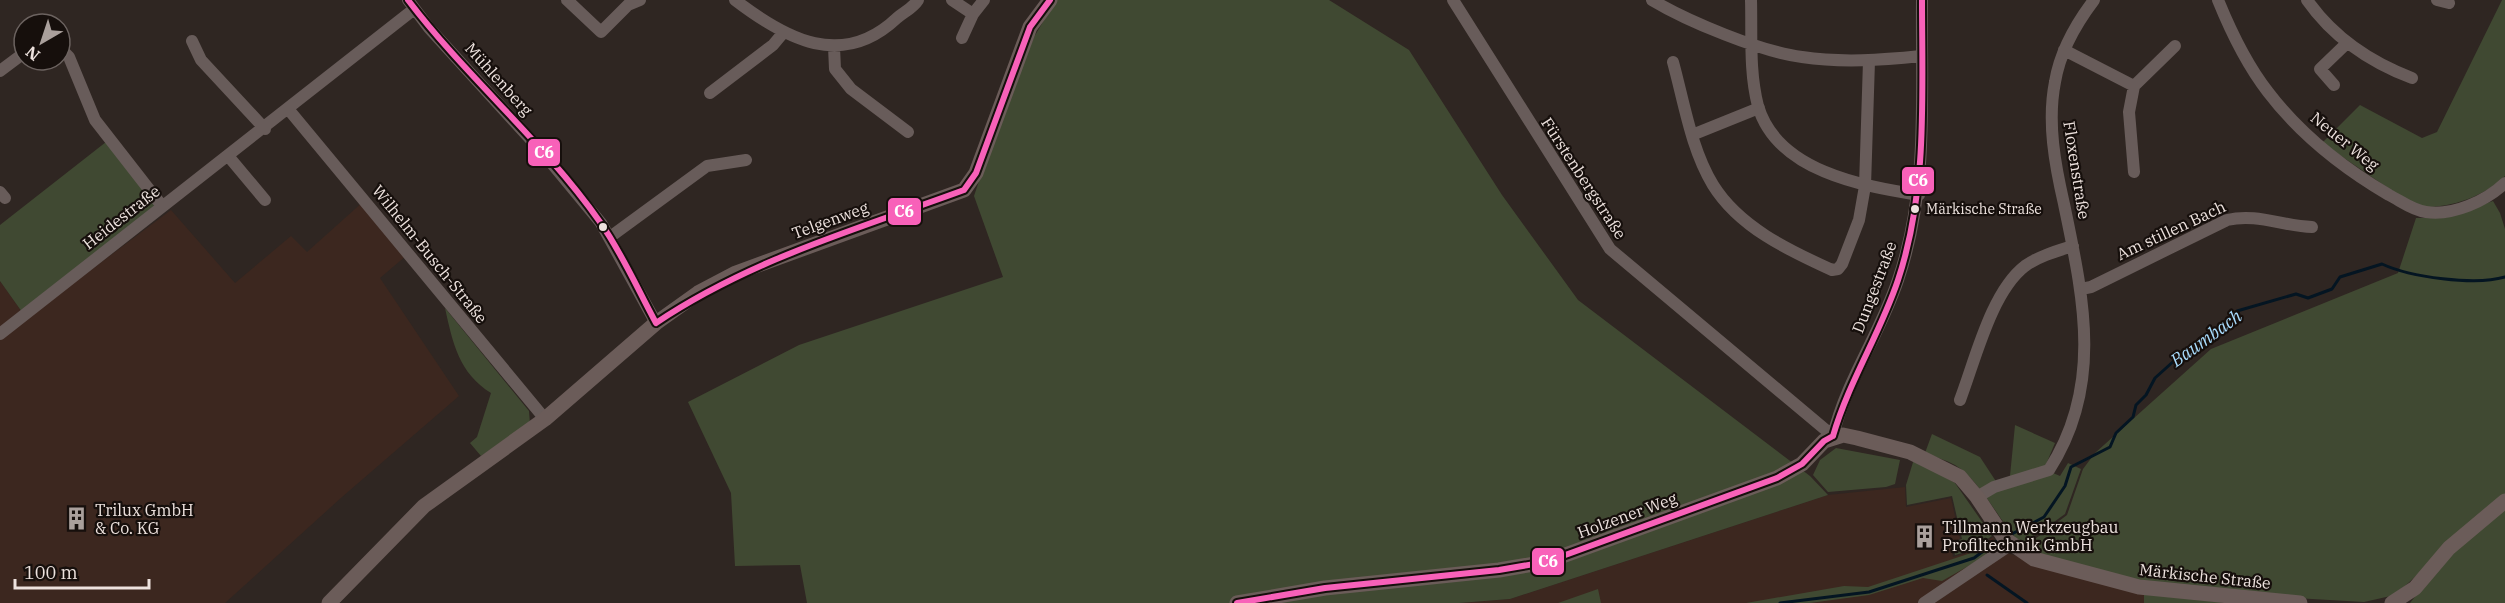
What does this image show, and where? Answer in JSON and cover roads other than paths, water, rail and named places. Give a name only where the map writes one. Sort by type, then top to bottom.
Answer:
[{"type":"main road","name":"Telgenweg","points":[[328,603],[424,506],[545,419],[656,323],[698,293],[736,273],[964,190],[976,173],[1030,27],[1050,0]]},
{"type":"main road","name":"Märkische Straße","points":[[1833,436],[1857,438],[1933,462],[1960,477],[1977,497],[2010,545],[2034,559],[2125,585],[2300,603]]},
{"type":"main road","name":"Holzener Weg","points":[[1237,603],[1325,588],[1499,570],[1546,562],[1777,478],[1802,464],[1824,441],[1833,436]]},
{"type":"main road","points":[[2392,603],[2415,588],[2449,548],[2505,501]]},
{"type":"street","points":[[567,0],[601,32],[628,5],[640,0]]},
{"type":"street","points":[[735,0],[783,33],[814,45],[834,47],[854,43],[887,28],[918,0]]},
{"type":"street","points":[[952,0],[973,14]]},
{"type":"street","points":[[962,38],[973,14],[984,0]]},
{"type":"street","name":"Fürstenbergstraße","points":[[1453,0],[1610,249],[1833,436]]},
{"type":"street","points":[[1652,0],[1674,13],[1750,42],[1804,58],[1869,61],[1921,56]]},
{"type":"street","points":[[1751,0],[1750,42],[1759,108],[1776,139],[1817,167],[1865,186],[1919,195]]},
{"type":"street","name":"Dungestraße","points":[[1833,436],[1850,387],[1898,281],[1919,195],[1923,128],[1922,0]]},
{"type":"street","name":"Floxenstraße","points":[[1977,497],[2000,485],[2040,475],[2049,470],[2057,458],[2078,401],[2085,339],[2081,289],[2057,175],[2052,117],[2054,82],[2064,50],[2079,20],[2094,0]]},
{"type":"street","name":"Neuer Weg","points":[[2218,0],[2231,30],[2259,79],[2280,106],[2329,154],[2377,188],[2409,206],[2428,212],[2481,201],[2505,183]]},
{"type":"street","points":[[2307,0],[2347,43],[2374,61],[2412,78]]},
{"type":"street","name":"Mühlenberg","points":[[411,5],[544,154],[610,237],[656,323]]},
{"type":"street","name":"Heidestraße","points":[[0,334],[162,206],[290,110],[411,5]]},
{"type":"street","points":[[710,93],[773,45],[783,33]]},
{"type":"street","points":[[192,41],[201,60],[265,129]]},
{"type":"street","points":[[2334,85],[2320,69],[2347,43]]},
{"type":"street","points":[[2134,172],[2129,112],[2134,86],[2175,46]]},
{"type":"street","points":[[834,47],[835,69],[851,89],[908,132]]},
{"type":"street","points":[[2064,50],[2134,86]]},
{"type":"street","points":[[1673,62],[1692,135],[1708,175],[1726,201],[1749,223],[1772,240],[1832,270],[1838,269],[1842,264],[1859,220],[1865,186],[1869,61]]},
{"type":"street","points":[[72,64],[95,120],[162,206]]},
{"type":"street","points":[[1692,135],[1759,108]]},
{"type":"street","name":"Wilhelm-Busch-Straße","points":[[290,110],[545,419]]},
{"type":"street","points":[[229,157],[266,200]]},
{"type":"street","points":[[610,237],[707,166],[746,160]]},
{"type":"street","name":"Am stillen Bach","points":[[2081,289],[2091,287],[2227,220],[2250,216],[2289,226],[2312,226]]},
{"type":"street","points":[[1960,400],[1990,321],[2009,284],[2024,267],[2037,259],[2073,246]]},
{"type":"street","points":[[1924,603],[2010,545]]},
{"type":"waterway","name":"Baumbach","points":[[2010,535],[2044,517],[2065,486],[2071,467],[2110,447],[2116,433],[2133,417],[2136,405],[2146,395],[2155,378],[2185,351],[2206,343],[2237,311],[2296,294],[2308,298],[2332,289],[2340,277],[2382,264],[2409,273],[2443,279],[2477,281],[2505,277]]},
{"type":"waterway","name":"Baumbach","points":[[1780,603],[1869,592],[1974,558],[1997,541]]},
{"type":"waterway","points":[[1987,575],[2027,603]]},
{"type":"place","name":"Märkische Straße","points":[[1915,209]]},
{"type":"place","name":"Trilux GmbH & Co. KG","points":[[77,519]]},
{"type":"place","name":"Tillmann Werkzeugbau Profiltechnik GmbH","points":[[1924,536]]}]
